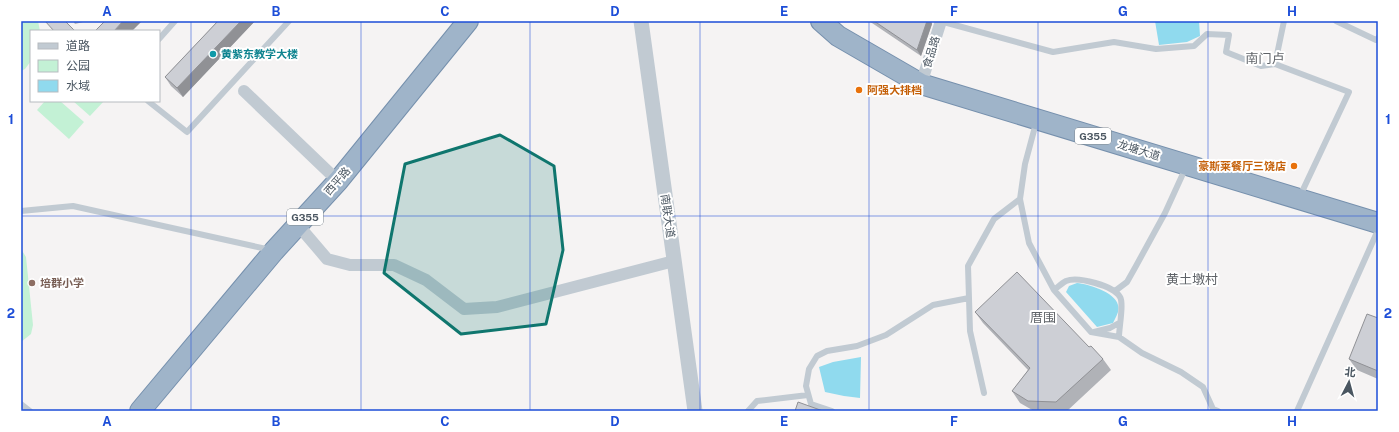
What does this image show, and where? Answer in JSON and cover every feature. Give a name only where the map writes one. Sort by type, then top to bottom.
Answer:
[{"type":"highway","name":"西平路","points":[[140,411],[274,251],[338,181],[468,21]]},
{"type":"highway","name":"龙塘大道","points":[[821,21],[838,36],[922,81],[1300,196],[1378,217]]},
{"type":"highway","name":"龙塘大道","points":[[828,21],[841,32],[922,81]]},
{"type":"highway","name":"龙塘大道","points":[[1300,196],[1378,223]]},
{"type":"street","name":"南联大道","points":[[641,21],[695,411]]},
{"type":"street","name":"食品路","points":[[922,81],[941,21]]},
{"type":"street","points":[[244,91],[338,181]]},
{"type":"street","points":[[298,225],[327,259],[350,265],[394,265],[426,280],[464,308],[497,307],[674,261]]},
{"type":"lane","points":[[149,102],[187,132],[289,21]]},
{"type":"lane","points":[[941,21],[1053,52],[1114,42],[1156,49],[1194,46],[1207,34],[1229,35],[1226,52],[1261,66],[1275,64],[1349,92],[1300,196]]},
{"type":"lane","points":[[1275,64],[1284,21]]},
{"type":"lane","points":[[1336,21],[1376,40],[1378,38]]},
{"type":"lane","points":[[160,38],[173,22]]},
{"type":"lane","points":[[234,82],[244,91]]},
{"type":"lane","points":[[1038,116],[1025,164],[1020,199],[1029,242],[1054,290],[1091,332],[1119,337],[1142,353],[1181,372],[1203,387],[1213,409],[1218,411]]},
{"type":"lane","points":[[1115,291],[1127,282],[1165,213],[1188,162]]},
{"type":"lane","points":[[984,393],[970,331],[968,266],[994,219],[1020,199]]},
{"type":"lane","points":[[21,211],[73,206],[274,251]]},
{"type":"lane","points":[[1298,411],[1378,230]]},
{"type":"lane","points":[[1054,290],[1066,281],[1074,279],[1095,282],[1115,291],[1121,298],[1122,304],[1119,323],[1119,337]]},
{"type":"lane","points":[[832,411],[811,404],[808,395],[806,386],[809,369],[816,356],[827,351],[857,346],[886,335],[933,305],[969,298]]},
{"type":"lane","points":[[1091,332],[1110,328],[1119,323]]},
{"type":"lane","points":[[748,411],[757,401],[808,395]]},
{"type":"lane","points":[[21,404],[30,411]]},
{"type":"highlighted area","points":[[500,135],[554,166],[563,250],[546,324],[461,334],[384,273],[405,164]]},
{"type":"green space","points":[[21,21],[38,21],[40,30],[30,30],[30,62],[25,69],[21,71]]},
{"type":"green space","points":[[44,102],[61,102],[84,122],[69,139],[37,110]]},
{"type":"green space","points":[[74,102],[103,102],[90,116]]},
{"type":"green space","points":[[21,249],[26,257],[33,325],[31,334],[21,342]]},
{"type":"water","points":[[1155,21],[1199,21],[1200,36],[1187,42],[1159,45]]},
{"type":"water","points":[[1077,283],[1088,285],[1107,293],[1116,300],[1118,310],[1113,323],[1097,327],[1066,292],[1069,286]]},
{"type":"water","points":[[861,357],[860,398],[825,392],[819,367],[833,362]]},
{"type":"building","points":[[45,21],[65,21],[74,30],[53,30]]},
{"type":"building","points":[[105,21],[123,21],[115,30],[96,30]]},
{"type":"building","points":[[218,21],[241,21],[177,88],[165,77]]},
{"type":"building","points":[[874,21],[927,21],[917,50]]},
{"type":"building","points":[[1017,272],[1089,347],[1091,346],[1103,359],[1056,402],[1028,401],[1012,391],[1030,368],[975,312]]},
{"type":"building","points":[[1367,314],[1378,318],[1378,371],[1349,359]]},
{"type":"building","points":[[798,402],[823,411],[795,411]]},
{"type":"place","name":"黄紫东教学大楼","points":[[213,54]]},
{"type":"place","name":"阿强大排档","points":[[859,90]]},
{"type":"place","name":"豪斯莱餐厅三饶店","points":[[1294,166]]},
{"type":"place","name":"培群小学","points":[[32,283]]},
{"type":"district","name":"南门卢","points":[[1265,58]]},
{"type":"district","name":"黄土墩村","points":[[1192,279]]},
{"type":"district","name":"厝围","points":[[1043,317]]}]
